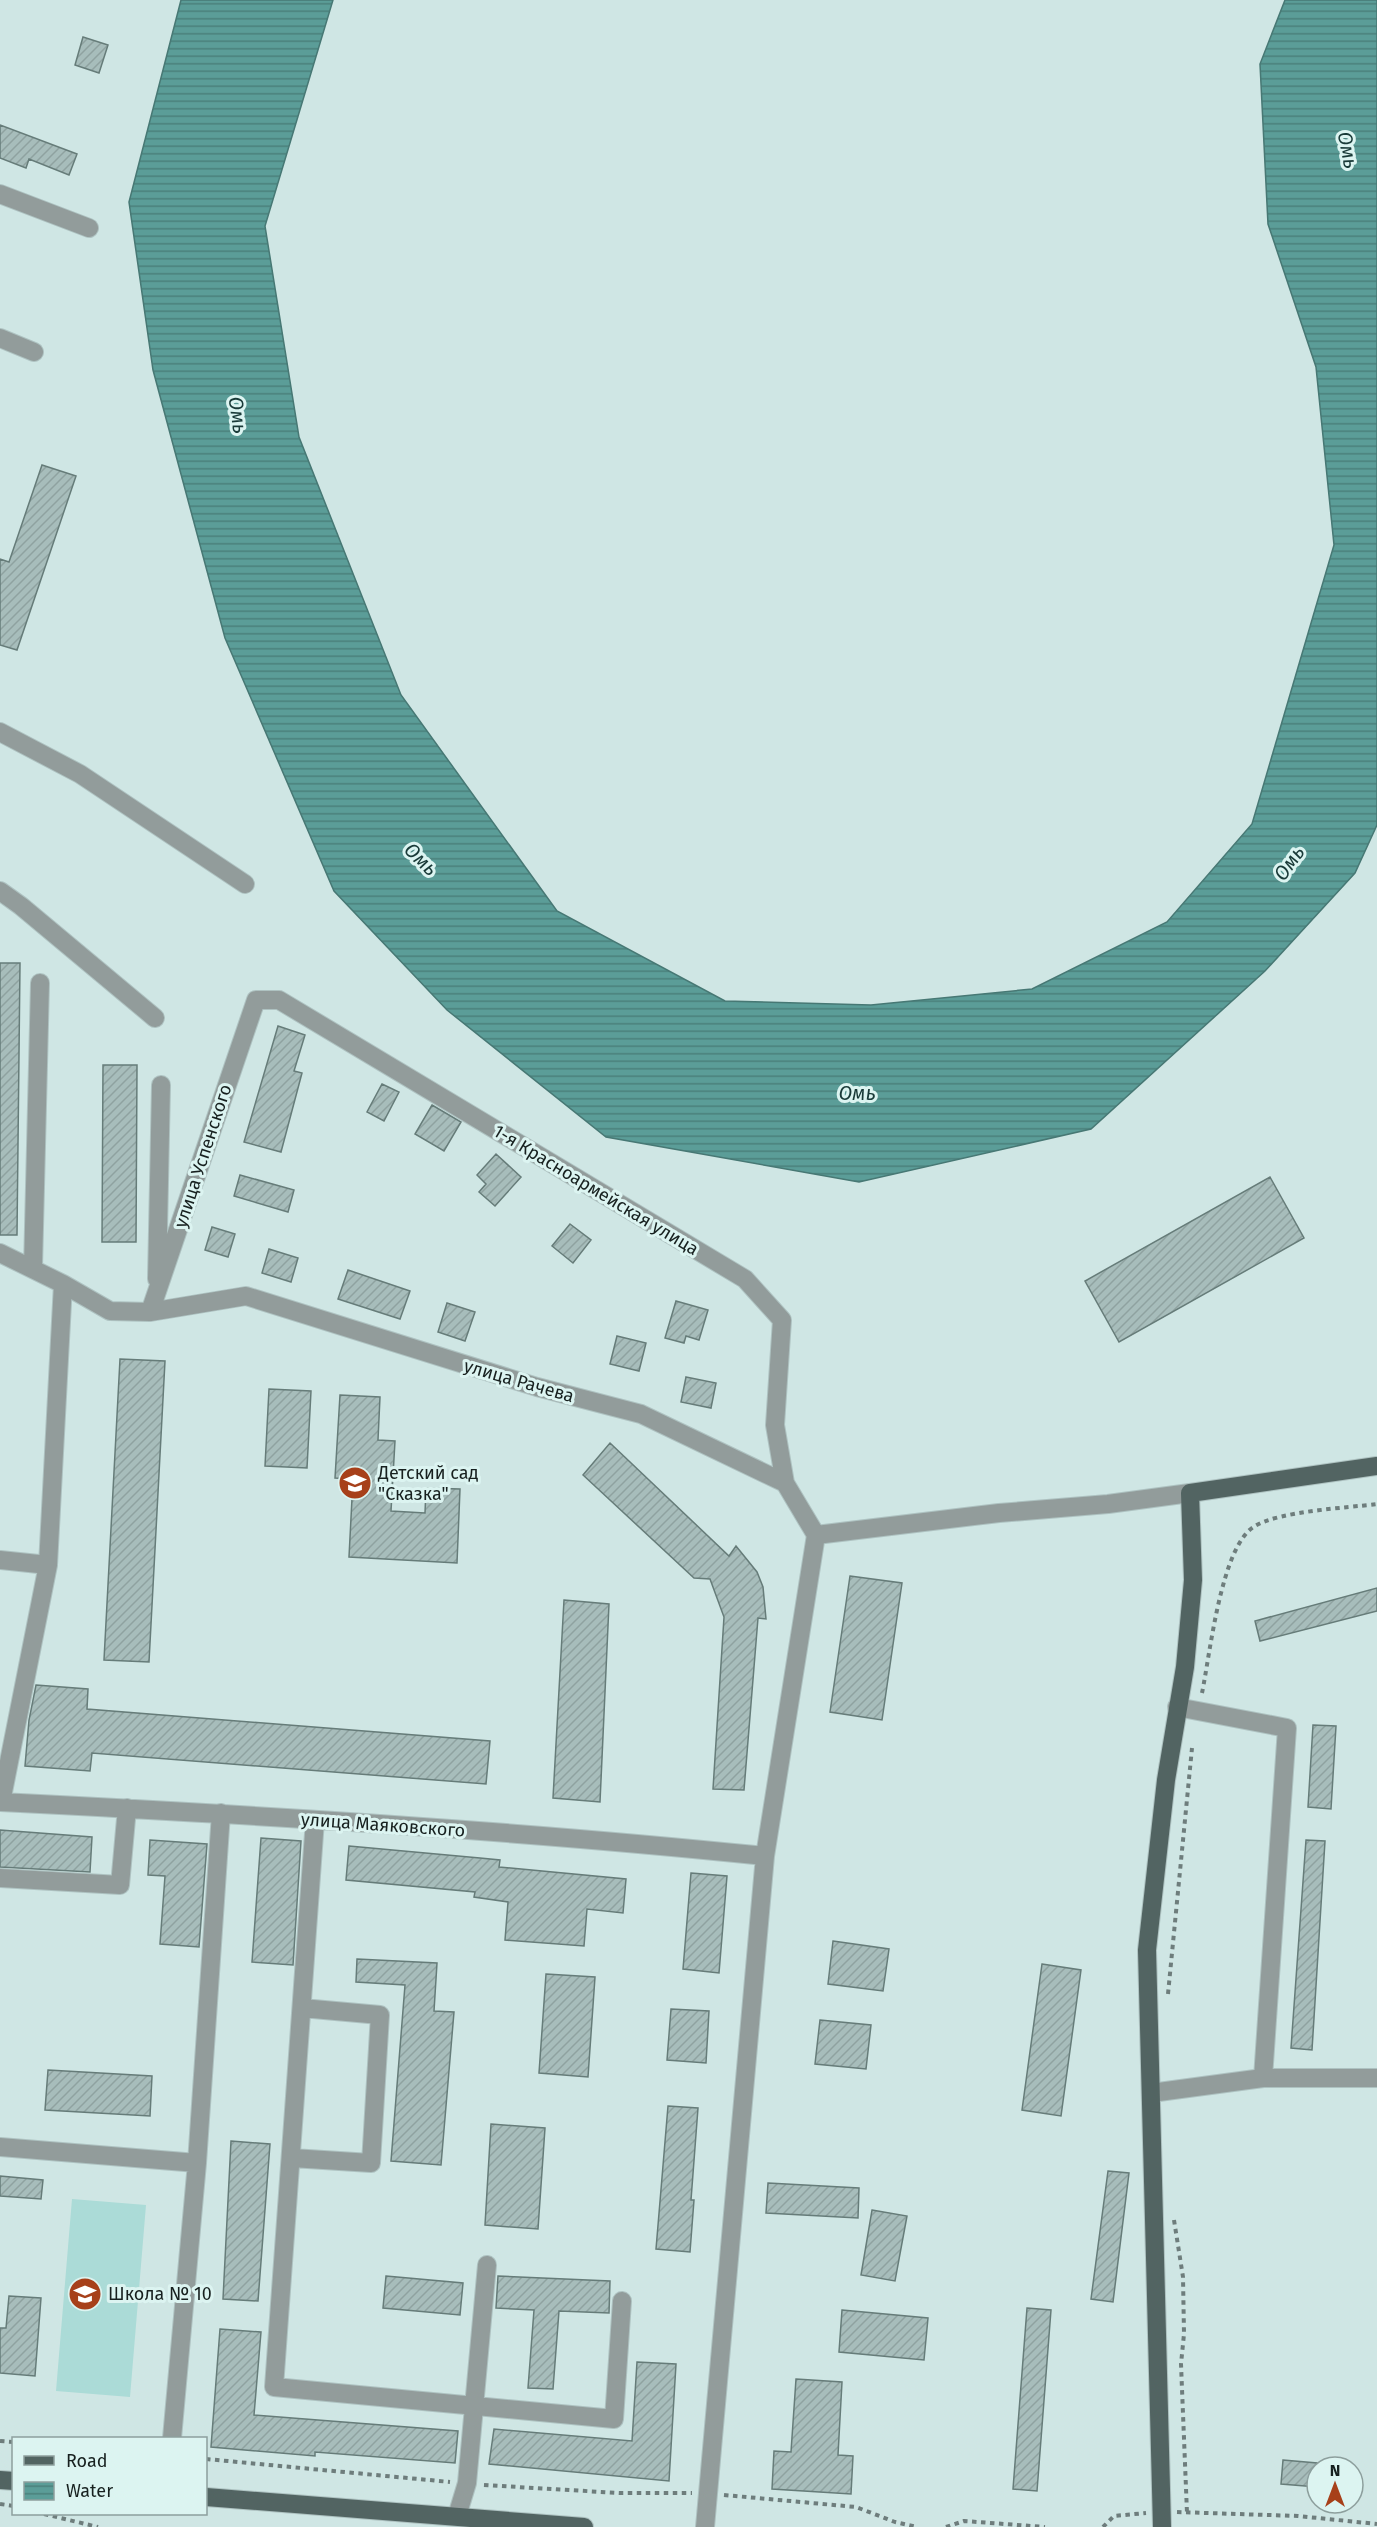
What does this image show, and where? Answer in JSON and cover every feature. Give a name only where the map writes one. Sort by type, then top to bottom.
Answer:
[{"type":"main road","points":[[1161,2519],[1147,1950],[1166,1780],[1185,1667],[1193,1580],[1190,1493],[1377,1466]]},
{"type":"main road","points":[[207,2496],[584,2527]]},
{"type":"street","points":[[0,194],[89,228]]},
{"type":"street","points":[[0,338],[34,352]]},
{"type":"street","points":[[0,732],[80,774],[245,884]]},
{"type":"street","points":[[0,891],[155,1018]]},
{"type":"street","points":[[33,1268],[40,983]]},
{"type":"street","name":"улица Успенского","points":[[153,1304],[256,1000]]},
{"type":"street","name":"1-я Красноармейская улица","points":[[256,1000],[279,1000],[745,1279],[782,1320],[775,1425],[785,1482]]},
{"type":"street","points":[[0,1253],[33,1268],[110,1311],[153,1304],[161,1084]]},
{"type":"street","points":[[1,1802],[48,1565],[63,1284]]},
{"type":"street","name":"улица Рачева","points":[[153,1304],[246,1296],[537,1388],[641,1414],[785,1482]]},
{"type":"street","points":[[705,2527],[765,1856],[816,1535],[785,1482]]},
{"type":"street","points":[[816,1535],[1190,1493]]},
{"type":"street","points":[[0,1560],[48,1565]]},
{"type":"street","points":[[1177,1707],[1287,1728],[1263,2078]]},
{"type":"street","name":"улица Маяковского","points":[[1,1802],[221,1813],[672,1846],[765,1856]]},
{"type":"street","points":[[0,1878],[120,1885],[127,1808]]},
{"type":"street","points":[[172,2437],[197,2163],[221,1813]]},
{"type":"street","points":[[315,1820],[274,2387],[614,2420],[622,2301]]},
{"type":"street","points":[[292,2158],[371,2163],[380,2015],[302,2008]]},
{"type":"street","points":[[1151,2093],[1263,2078],[1377,2078]]},
{"type":"street","points":[[0,2147],[197,2163]]},
{"type":"street","points":[[457,2516],[467,2483],[487,2265]]},
{"type":"path","points":[[1198,1711],[1225,1575],[1237,1544],[1246,1532],[1256,1525],[1275,1518],[1377,1504]]},
{"type":"path","points":[[1168,2003],[1193,1742]]},
{"type":"path","points":[[1174,2218],[1183,2277],[1184,2334],[1181,2364],[1187,2513]]},
{"type":"path","points":[[207,2458],[467,2483],[619,2493],[707,2493],[856,2507],[895,2522],[917,2527]]},
{"type":"path","points":[[1103,2527],[1114,2516],[1161,2519],[1187,2513],[1298,2516],[1377,2523]]},
{"type":"path","points":[[49,2515],[98,2527]]},
{"type":"path","points":[[946,2527],[964,2521],[1044,2527]]},
{"type":"shaded area","points":[[72,2199],[146,2205],[130,2397],[56,2391]]},
{"type":"water","name":"Омь","points":[[181,0],[333,0],[265,226],[299,437],[401,695],[557,911],[725,1001],[871,1005],[1032,989],[1167,922],[1252,824],[1334,545],[1316,367],[1268,224],[1260,64],[1285,0],[1377,0],[1377,825],[1355,873],[1265,971],[1091,1129],[859,1182],[606,1137],[447,1010],[334,891],[225,638],[153,370],[129,202]]},
{"type":"building","points":[[83,37],[108,45],[99,73],[75,65]]},
{"type":"building","points":[[0,125],[77,154],[69,175],[29,159],[26,168],[0,158]]},
{"type":"building","points":[[42,465],[76,476],[17,650],[0,645],[0,559],[9,562]]},
{"type":"building","points":[[0,963],[20,963],[17,1235],[0,1235]]},
{"type":"building","points":[[278,1026],[305,1035],[294,1071],[302,1073],[281,1152],[244,1142]]},
{"type":"building","points":[[103,1065],[137,1065],[136,1242],[102,1242]]},
{"type":"building","points":[[382,1084],[399,1092],[384,1121],[367,1112]]},
{"type":"building","points":[[432,1105],[461,1122],[444,1151],[415,1134]]},
{"type":"building","points":[[496,1154],[521,1177],[495,1206],[479,1192],[486,1184],[477,1175]]},
{"type":"building","points":[[240,1175],[294,1190],[288,1212],[234,1196]]},
{"type":"building","points":[[1270,1177],[1304,1238],[1119,1342],[1085,1281]]},
{"type":"building","points":[[570,1224],[591,1240],[573,1263],[552,1246]]},
{"type":"building","points":[[212,1227],[235,1234],[228,1257],[205,1250]]},
{"type":"building","points":[[269,1249],[298,1258],[291,1282],[262,1273]]},
{"type":"building","points":[[348,1270],[410,1291],[400,1319],[338,1299]]},
{"type":"building","points":[[676,1301],[708,1310],[699,1340],[686,1336],[684,1343],[665,1338]]},
{"type":"building","points":[[447,1303],[475,1312],[465,1341],[438,1332]]},
{"type":"building","points":[[617,1336],[646,1343],[639,1371],[610,1364]]},
{"type":"building","points":[[120,1359],[165,1361],[149,1662],[104,1660]]},
{"type":"building","points":[[686,1377],[716,1383],[711,1408],[681,1402]]},
{"type":"building","points":[[269,1389],[311,1391],[307,1468],[265,1466]]},
{"type":"building","points":[[340,1395],[380,1397],[378,1440],[395,1441],[391,1511],[425,1513],[426,1488],[460,1489],[457,1563],[349,1557],[353,1479],[335,1478]]},
{"type":"building","points":[[610,1443],[729,1556],[736,1546],[757,1572],[763,1587],[766,1619],[758,1618],[744,1790],[713,1789],[724,1617],[710,1579],[694,1578],[583,1475]]},
{"type":"building","points":[[850,1576],[902,1583],[882,1720],[830,1712]]},
{"type":"building","points":[[1377,1588],[1377,1611],[1260,1641],[1255,1621]]},
{"type":"building","points":[[564,1600],[609,1604],[600,1802],[553,1798]]},
{"type":"building","points":[[36,1685],[88,1689],[87,1709],[490,1741],[486,1784],[92,1753],[90,1771],[25,1766],[29,1720]]},
{"type":"building","points":[[1313,1725],[1336,1726],[1331,1809],[1308,1807]]},
{"type":"building","points":[[0,1830],[92,1837],[90,1872],[0,1867]]},
{"type":"building","points":[[261,1838],[301,1841],[293,1965],[252,1962]]},
{"type":"building","points":[[150,1840],[207,1844],[199,1947],[160,1944],[165,1876],[148,1875]]},
{"type":"building","points":[[1306,1840],[1325,1841],[1312,2050],[1291,2048]]},
{"type":"building","points":[[349,1846],[500,1860],[499,1867],[626,1879],[623,1913],[587,1909],[584,1946],[505,1940],[508,1902],[474,1897],[475,1892],[346,1880]]},
{"type":"building","points":[[691,1873],[727,1876],[719,1973],[683,1969]]},
{"type":"building","points":[[833,1941],[889,1949],[883,1991],[828,1984]]},
{"type":"building","points":[[357,1959],[437,1963],[434,2011],[454,2012],[441,2165],[391,2161],[405,1985],[356,1982]]},
{"type":"building","points":[[1042,1964],[1081,1970],[1061,2116],[1022,2110]]},
{"type":"building","points":[[546,1974],[595,1977],[588,2077],[539,2073]]},
{"type":"building","points":[[671,2009],[709,2011],[706,2063],[667,2060]]},
{"type":"building","points":[[820,2020],[871,2025],[866,2069],[815,2064]]},
{"type":"building","points":[[48,2070],[152,2076],[150,2116],[45,2110]]},
{"type":"building","points":[[668,2106],[698,2108],[691,2200],[694,2200],[690,2252],[656,2249]]},
{"type":"building","points":[[491,2124],[545,2128],[538,2229],[485,2225]]},
{"type":"building","points":[[231,2141],[270,2144],[258,2301],[223,2299]]},
{"type":"building","points":[[1108,2171],[1129,2173],[1113,2302],[1091,2299]]},
{"type":"building","points":[[0,2176],[43,2180],[41,2199],[0,2196]]},
{"type":"building","points":[[768,2183],[859,2188],[858,2218],[766,2213]]},
{"type":"building","points":[[872,2210],[907,2216],[895,2281],[861,2275]]},
{"type":"building","points":[[386,2276],[463,2283],[460,2315],[383,2308]]},
{"type":"building","points":[[498,2276],[610,2281],[609,2313],[559,2311],[553,2389],[528,2388],[534,2310],[496,2308]]},
{"type":"building","points":[[9,2296],[41,2298],[35,2376],[0,2373],[0,2328],[6,2328]]},
{"type":"building","points":[[1027,2308],[1051,2310],[1037,2491],[1013,2489]]},
{"type":"building","points":[[842,2310],[928,2318],[924,2360],[839,2352]]},
{"type":"building","points":[[220,2329],[261,2332],[254,2415],[458,2431],[455,2463],[315,2452],[315,2456],[211,2447]]},
{"type":"building","points":[[637,2362],[676,2364],[669,2481],[489,2464],[494,2429],[632,2441]]},
{"type":"building","points":[[796,2379],[842,2382],[838,2455],[853,2456],[851,2494],[772,2489],[774,2451],[791,2452]]},
{"type":"building","points":[[1283,2460],[1305,2462],[1305,2486],[1281,2484]]},
{"type":"place","name":"Детский сад \"Сказка\"","points":[[355,1483]]},
{"type":"place","name":"Школа № 10","points":[[85,2294]]}]
